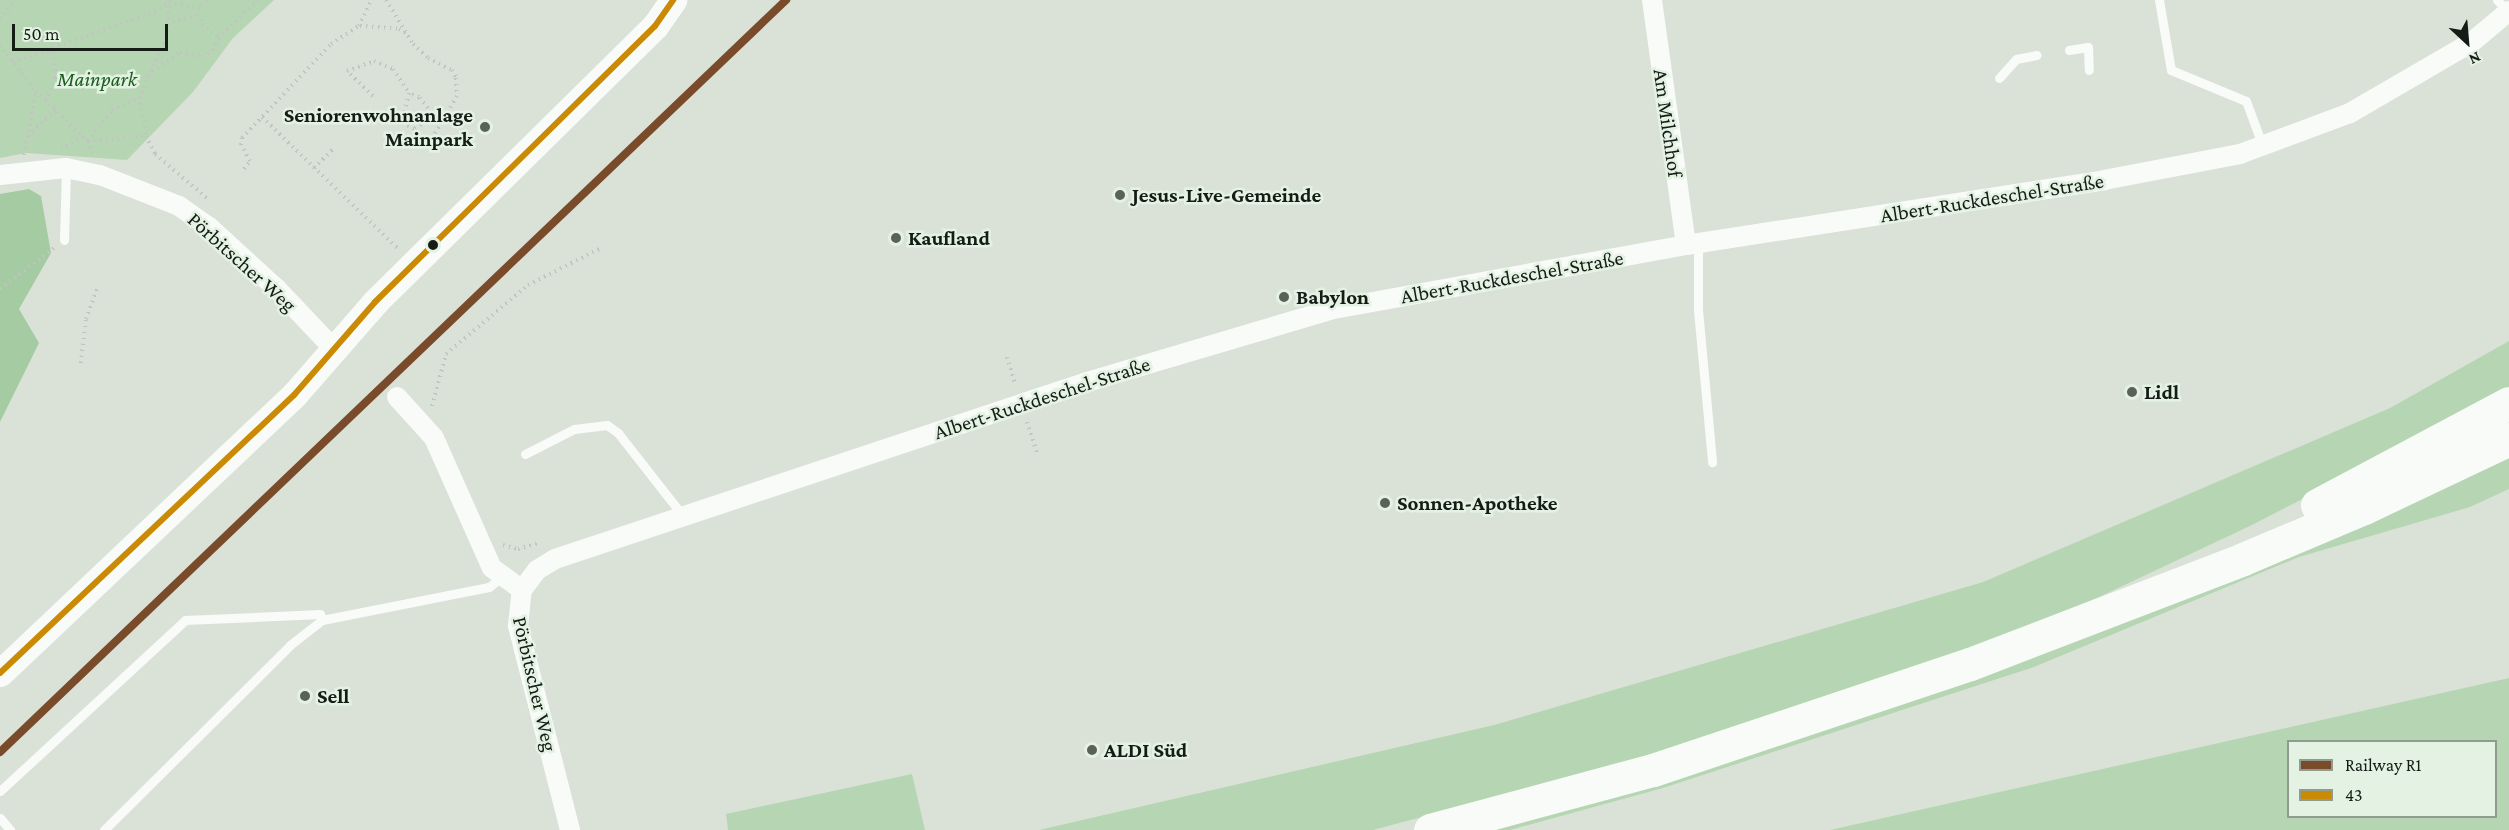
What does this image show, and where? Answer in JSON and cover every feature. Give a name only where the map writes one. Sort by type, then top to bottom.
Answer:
[{"type":"highway","points":[[2124,602],[2353,488],[2509,403]]},
{"type":"highway","points":[[1430,830],[1653,770],[1823,716],[1970,664],[2124,602],[2265,550],[2509,439]]},
{"type":"street","points":[[0,673],[294,395],[334,349],[414,265],[655,26],[673,0]]},
{"type":"street","name":"Am Milchhof","points":[[1652,0],[1692,245]]},
{"type":"street","name":"Albert-Ruckdeschel-Straße","points":[[522,590],[537,570],[555,559],[1087,382],[1334,309],[1692,245],[2104,180],[2263,147],[2350,113],[2390,92],[2472,42],[2505,8]]},
{"type":"street","name":"Pörbitscher Weg","points":[[0,175],[22,170],[66,168],[100,175],[179,206],[208,226],[276,288],[334,349]]},
{"type":"street","name":"Pörbitscher Weg","points":[[397,397],[434,438],[492,568],[522,590],[518,626],[570,830]]},
{"type":"lane","points":[[2159,0],[2171,70],[2246,101],[2263,147]]},
{"type":"lane","points":[[2069,50],[2088,47],[2089,70]]},
{"type":"lane","points":[[1999,78],[2016,59],[2037,55]]},
{"type":"lane","points":[[64,240],[66,168]]},
{"type":"lane","points":[[1692,245],[1712,462]]},
{"type":"lane","points":[[525,454],[574,429],[607,425],[618,433],[683,516]]},
{"type":"lane","points":[[104,830],[290,645],[322,620],[489,587],[503,576]]},
{"type":"lane","points":[[0,791],[185,620],[320,614],[322,620]]},
{"type":"lane","points":[[0,818],[10,830]]},
{"type":"path","points":[[0,19],[16,0]]},
{"type":"path","points":[[207,0],[200,7],[200,15],[210,34],[219,39]]},
{"type":"path","points":[[152,71],[180,53],[202,57],[213,50],[219,39],[259,0]]},
{"type":"path","points":[[244,169],[249,161],[241,145],[242,138],[331,44],[359,26],[371,0]]},
{"type":"path","points":[[386,0],[408,35],[428,58],[452,70],[458,87],[452,109],[434,135],[433,150]]},
{"type":"path","points":[[13,62],[169,2],[200,7]]},
{"type":"path","points":[[0,45],[36,91],[88,141],[146,136],[141,97],[166,37],[169,2]]},
{"type":"path","points":[[167,23],[200,15]]},
{"type":"path","points":[[359,26],[399,29],[408,35]]},
{"type":"path","points":[[46,101],[56,77],[52,48]]},
{"type":"path","points":[[373,96],[347,71],[374,61],[384,64],[401,78],[409,93],[419,97],[428,108],[422,124],[415,129],[402,123],[409,93]]},
{"type":"path","points":[[22,170],[36,91]]},
{"type":"path","points":[[88,141],[112,111],[141,97]]},
{"type":"path","points":[[27,137],[56,110]]},
{"type":"path","points":[[262,117],[414,265]]},
{"type":"path","points":[[314,168],[333,149]]},
{"type":"path","points":[[0,289],[64,240]]},
{"type":"path","points":[[81,363],[86,319],[97,288]]},
{"type":"green space","name":"Mainpark","points":[[0,0],[274,0],[233,38],[193,92],[127,160],[26,153],[0,158]]},
{"type":"green space","points":[[29,189],[41,196],[51,253],[19,309],[39,343],[0,422],[0,194]]},
{"type":"green space","points":[[2509,341],[2509,392],[2252,525],[2097,598],[1962,652],[1621,764],[1373,830],[1039,830],[1494,725],[1983,582],[2390,408]]},
{"type":"green space","points":[[2509,457],[2509,489],[2470,507],[2299,557],[2034,667],[1663,788],[1510,830],[1482,830]]},
{"type":"green space","points":[[2509,678],[2509,830],[1830,830]]},
{"type":"green space","points":[[912,774],[925,830],[728,830],[726,814]]},
{"type":"rail line","name":"R1","points":[[0,752],[786,0]]},
{"type":"transit line","name":"43","points":[[0,673],[294,395],[375,302],[655,26],[673,0]]},
{"type":"place","name":"Seniorenwohnanlage Mainpark","points":[[485,127]]},
{"type":"place","name":"Jesus-Live-Gemeinde","points":[[1120,195]]},
{"type":"place","name":"Kaufland","points":[[896,238]]},
{"type":"place","name":"Babylon","points":[[1284,297]]},
{"type":"place","name":"Lidl","points":[[2132,392]]},
{"type":"place","name":"Sonnen-Apotheke","points":[[1385,503]]},
{"type":"place","name":"Sell","points":[[305,696]]},
{"type":"place","name":"ALDI Süd","points":[[1092,750]]}]
